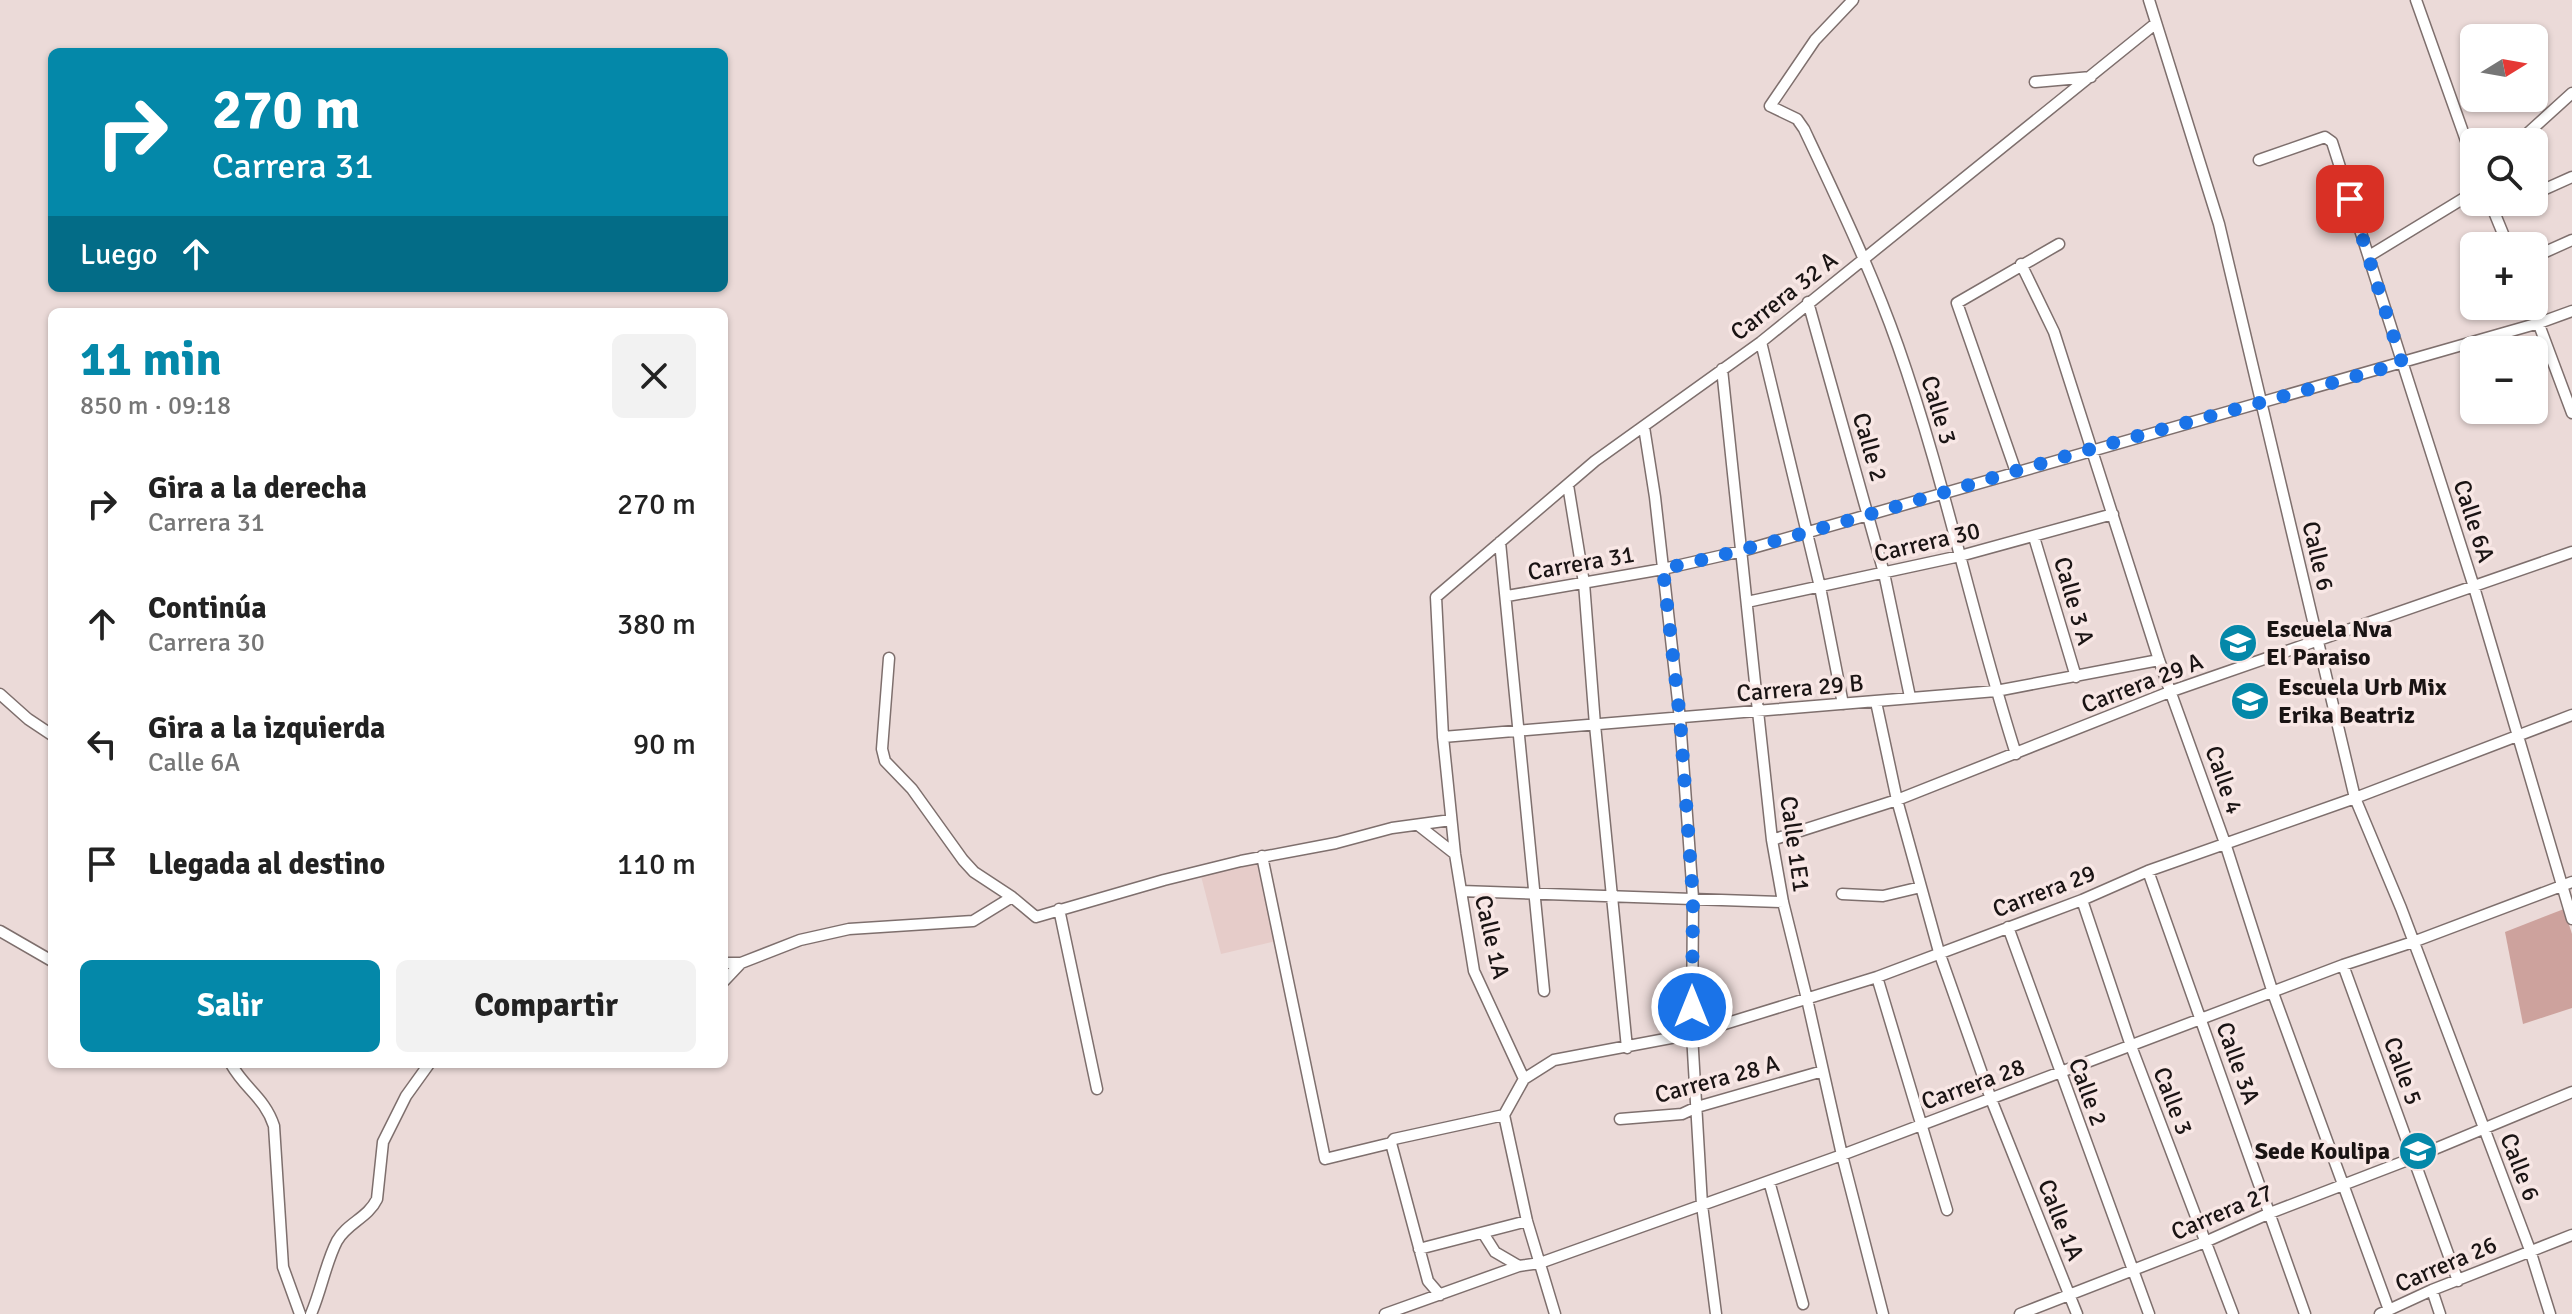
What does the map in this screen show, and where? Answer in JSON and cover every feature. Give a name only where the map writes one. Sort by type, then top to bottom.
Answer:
[{"type":"street","name":"Calle 3","points":[[1853,0],[1815,40],[1770,106],[1797,119],[1802,125],[1865,258],[1899,347],[1944,493],[1996,691],[2016,754]]},
{"type":"street","name":"Calle 6","points":[[2149,0],[2219,224],[2355,798],[2484,1128],[2530,1250],[2550,1314]]},
{"type":"street","points":[[2416,0],[2462,128]]},
{"type":"street","name":"Carrera 32 A","points":[[1436,597],[1595,461],[1761,342],[2155,24]]},
{"type":"street","points":[[2035,82],[2093,76]]},
{"type":"street","points":[[2533,128],[2572,93]]},
{"type":"street","name":"Calle 6A","points":[[2259,160],[2329,138],[2474,587],[2516,736],[2567,884],[2572,919]]},
{"type":"street","points":[[2548,188],[2572,177]]},
{"type":"street","points":[[2369,256],[2460,201]]},
{"type":"street","points":[[2548,251],[2572,240]]},
{"type":"street","points":[[2016,472],[1957,306],[1959,301],[2059,244]]},
{"type":"street","name":"Calle 4","points":[[2021,264],[2054,332],[2159,660],[2225,843],[2273,993],[2384,1312]]},
{"type":"street","name":"Calle 2","points":[[1808,302],[1884,573],[1910,697]]},
{"type":"street","points":[[2263,403],[2572,311]]},
{"type":"street","points":[[2538,320],[2566,379],[2572,413]]},
{"type":"street","points":[[1761,342],[1820,587],[1843,704]]},
{"type":"street","name":"Calle 1E1","points":[[1722,369],[1772,840],[1783,902],[1842,1155],[1883,1314]]},
{"type":"street","name":"Carrera 31","points":[[1507,596],[1663,569],[1742,551],[1869,517],[2092,449],[2263,403]]},
{"type":"street","points":[[1644,427],[1680,719],[1693,898],[1692,1034],[1702,1205],[1715,1309]]},
{"type":"street","points":[[1568,485],[1584,583],[1627,1048]]},
{"type":"street","name":"Carrera 30","points":[[1747,602],[1960,556],[2113,514]]},
{"type":"street","name":"Calle 3 A","points":[[2034,537],[2076,677]]},
{"type":"street","points":[[1500,542],[1544,991]]},
{"type":"street","name":"Carrera 29 A","points":[[1772,840],[1897,800],[2172,691],[2572,552]]},
{"type":"street","name":"Calle 1A","points":[[1436,597],[1443,737],[1451,820],[1474,971],[1524,1079]]},
{"type":"street","points":[[889,658],[882,749],[885,761],[912,789],[974,872],[1036,917],[1262,856],[1336,843],[1392,828],[1451,820]]},
{"type":"street","name":"Carrera 29 B","points":[[1443,737],[1996,691],[2159,660]]},
{"type":"street","points":[[0,694],[48,732]]},
{"type":"street","name":"Calle 1A","points":[[1876,702],[1897,800],[1939,952],[1991,1099],[2069,1295]]},
{"type":"street","name":"Carrera 29","points":[[1524,1079],[1554,1060],[1692,1034],[1877,977],[2082,900],[2148,871],[2355,798],[2572,715]]},
{"type":"street","points":[[1418,825],[1455,854]]},
{"type":"street","points":[[1262,856],[1325,1159],[1391,1143],[1394,1139],[1504,1115]]},
{"type":"street","name":"Calle 3A","points":[[2148,871],[2305,1314]]},
{"type":"street","name":"Carrera 28","points":[[1385,1314],[1519,1266],[1540,1263],[1842,1155],[2343,965],[2567,884]]},
{"type":"street","points":[[1842,894],[1883,896],[1921,887]]},
{"type":"street","points":[[1461,891],[1783,902]]},
{"type":"street","points":[[728,963],[741,963],[800,940],[849,929],[973,921],[1012,897]]},
{"type":"street","name":"Calle 3","points":[[2082,900],[2131,1046],[2233,1314]]},
{"type":"street","points":[[1059,909],[1097,1089]]},
{"type":"street","name":"Calle 2","points":[[2008,927],[2149,1314]]},
{"type":"street","points":[[0,931],[48,959]]},
{"type":"street","points":[[728,977],[741,963]]},
{"type":"street","name":"Calle 5","points":[[2343,965],[2458,1281]]},
{"type":"street","points":[[1877,977],[1947,1210]]},
{"type":"street","points":[[233,1068],[269,1110],[274,1126],[283,1267],[300,1314]]},
{"type":"street","points":[[311,1314],[337,1242],[373,1208],[377,1199],[383,1142],[406,1096],[426,1068]]},
{"type":"street","name":"Carrera 28 A","points":[[1620,1119],[1671,1116],[1823,1071]]},
{"type":"street","points":[[1524,1079],[1504,1115],[1527,1221],[1555,1314]]},
{"type":"street","name":"Carrera 27","points":[[2020,1314],[2572,1092]]},
{"type":"street","points":[[1391,1143],[1428,1281],[1440,1295]]},
{"type":"street","points":[[1769,1181],[1803,1304]]},
{"type":"street","points":[[1419,1249],[1527,1221]]},
{"type":"street","points":[[1483,1233],[1495,1252],[1519,1266]]},
{"type":"street","name":"Carrera 26","points":[[2384,1312],[2572,1235]]},
{"type":"street","points":[[2432,1290],[2440,1314]]},
{"type":"street","points":[[2069,1295],[2077,1314]]},
{"type":"shaded area","points":[[1260,862],[1276,941],[1221,954],[1201,876]]},
{"type":"shaded area","points":[[2564,909],[2572,934],[2572,1008],[2523,1024],[2505,932]]},
{"type":"place","name":"Escuela Nva El Paraiso","points":[[2238,643]]},
{"type":"place","name":"Escuela Urb Mix Erika Beatriz","points":[[2250,701]]},
{"type":"place","name":"Sede Koulipa","points":[[2418,1151]]},
{"type":"route","points":[[1692,1007],[1693,898],[1680,719],[1663,569],[1869,517],[2092,449],[2402,363],[2350,199]]}]
